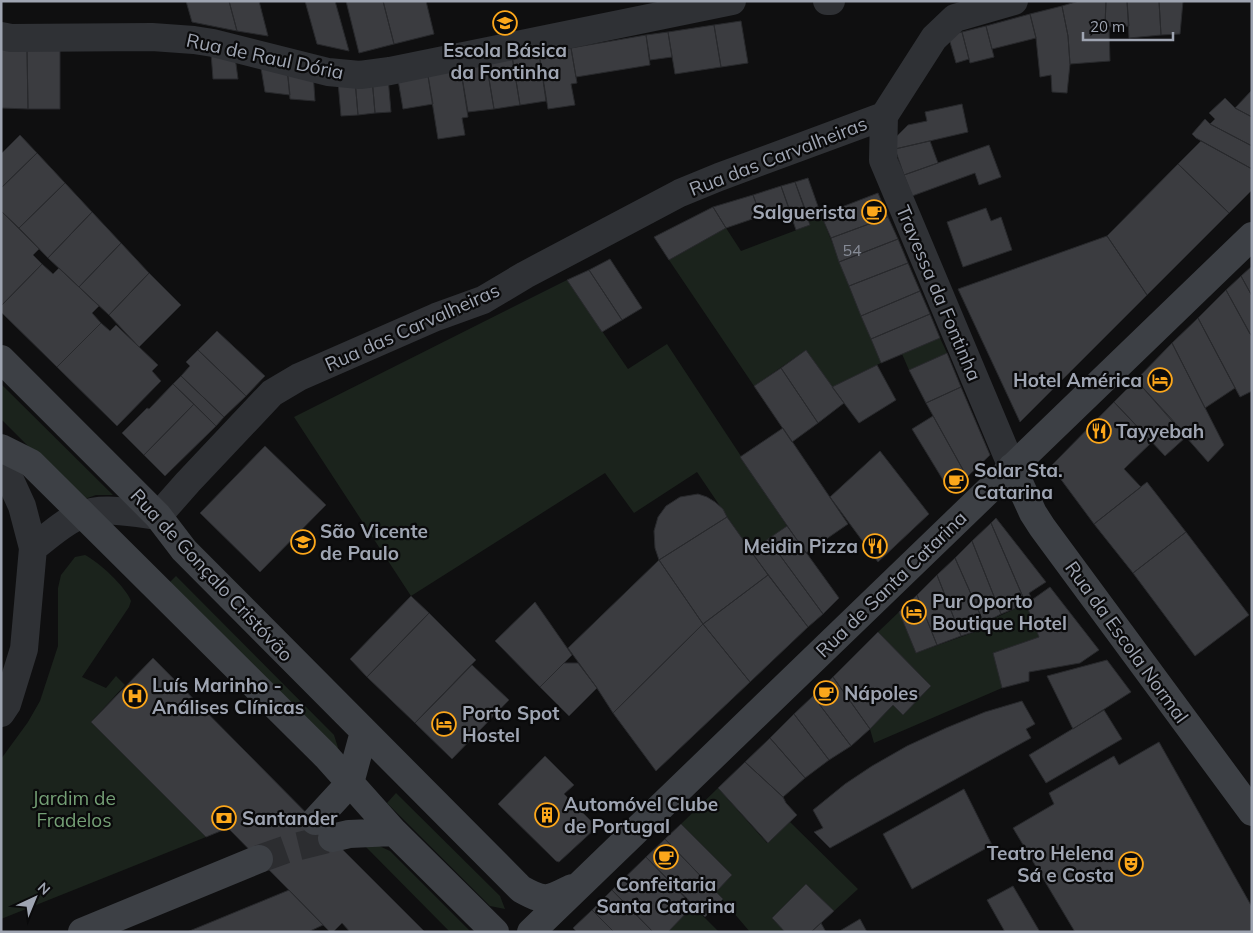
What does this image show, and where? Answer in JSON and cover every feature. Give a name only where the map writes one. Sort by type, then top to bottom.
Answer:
[{"type":"main road","name":"Rua de Santa Catarina","points":[[531,932],[1252,236]]},
{"type":"main road","name":"Rua de Gonçalo Cristóvão","points":[[1,359],[158,516],[184,550],[521,890],[537,898],[550,899],[585,881]]},
{"type":"main road","points":[[1,448],[31,462],[326,756],[394,832],[495,932]]},
{"type":"main road","name":"Rua da Escola Normal","points":[[1012,467],[1033,513],[1042,527],[1252,812]]},
{"type":"main road","points":[[364,732],[350,784],[323,830],[349,834],[394,832]]},
{"type":"main road","points":[[82,932],[259,859]]},
{"type":"street","name":"Rua de Raul Dória","points":[[1,36],[11,38],[152,37],[194,40],[214,43],[328,72],[360,75],[390,71],[732,1]]},
{"type":"street","points":[[884,116],[934,38],[955,18],[1014,1]]},
{"type":"street","name":"Travessa da Fontinha","points":[[884,116],[883,160],[1012,467]]},
{"type":"street","name":"Rua das Carvalheiras","points":[[158,516],[272,392],[299,377],[436,317],[483,300],[525,275],[680,193],[884,116]]},
{"type":"street","points":[[1,460],[22,506],[33,548],[24,649],[7,704],[1,713]]},
{"type":"street","points":[[33,548],[64,524],[82,514],[114,510],[158,516]]},
{"type":"green space","points":[[821,215],[881,363],[832,387],[806,350],[754,386],[669,260],[726,228],[741,251],[810,225],[809,219]]},
{"type":"green space","points":[[567,280],[628,369],[667,344],[787,526],[751,552],[697,472],[634,513],[605,473],[411,596],[294,417]]},
{"type":"green space","points":[[940,338],[947,353],[909,370],[902,354]]},
{"type":"green space","points":[[1,384],[113,495],[96,495],[82,500],[1,419]]},
{"type":"green space","name":"Jardim de Fradelos","points":[[85,555],[111,575],[124,589],[131,601],[129,607],[82,677],[106,688],[116,676],[125,685],[91,722],[206,837],[1,919],[1,759],[28,722],[40,701],[58,646],[58,588],[61,575],[75,557]]},
{"type":"green space","points":[[176,576],[334,735],[341,757],[168,584]]},
{"type":"green space","points":[[1026,604],[1039,637],[993,653],[1002,688],[874,743],[870,729],[893,705],[903,715],[931,686],[878,632],[899,612],[916,653],[986,628],[984,623]]},
{"type":"green space","points":[[718,788],[767,843],[790,822],[858,889],[834,911],[806,884],[772,918],[785,932],[750,932],[716,892],[732,875],[681,824]]},
{"type":"green space","points":[[396,793],[500,896],[505,909],[490,906],[387,803]]},
{"type":"green space","points":[[373,843],[390,851],[471,932],[450,932],[363,844]]},
{"type":"green space","points":[[693,906],[719,932],[668,932]]},
{"type":"building","points":[[186,1],[229,1],[237,31],[192,22]]},
{"type":"building","points":[[229,1],[259,1],[268,36],[237,31]]},
{"type":"building","points":[[305,1],[335,1],[349,51],[317,44]]},
{"type":"building","points":[[346,1],[383,1],[394,44],[359,53]]},
{"type":"building","points":[[383,1],[426,1],[434,34],[394,44]]},
{"type":"building","points":[[1079,1],[1106,1],[1105,25],[1109,27],[1110,61],[1070,64],[1068,36],[1062,6]]},
{"type":"building","points":[[1106,1],[1127,1],[1129,26],[1109,27],[1105,25]]},
{"type":"building","points":[[1127,1],[1159,1],[1161,35],[1129,38]]},
{"type":"building","points":[[1159,1],[1183,1],[1180,34],[1161,35]]},
{"type":"building","points":[[1062,6],[1068,36],[1070,64],[1067,93],[1052,92],[1051,75],[1040,77],[1036,38],[1030,14]]},
{"type":"building","points":[[1030,14],[1036,38],[992,49],[986,26]]},
{"type":"building","points":[[741,21],[748,63],[721,67],[714,25]]},
{"type":"building","points":[[714,25],[721,67],[675,74],[668,32]]},
{"type":"building","points":[[986,26],[994,57],[970,63],[962,32]]},
{"type":"building","points":[[668,32],[672,57],[650,60],[646,35]]},
{"type":"building","points":[[962,32],[969,59],[956,63],[948,35]]},
{"type":"building","points":[[646,35],[650,65],[576,77],[571,48]]},
{"type":"building","points":[[1,48],[27,49],[28,109],[1,108]]},
{"type":"building","points":[[571,48],[577,83],[571,84],[575,105],[548,109],[539,53]]},
{"type":"building","points":[[27,49],[60,50],[60,109],[28,109]]},
{"type":"building","points":[[211,53],[234,59],[238,79],[213,79]]},
{"type":"building","points":[[539,53],[546,101],[520,105],[512,56]]},
{"type":"building","points":[[512,56],[520,105],[494,109],[486,61]]},
{"type":"building","points":[[486,61],[494,109],[468,112],[460,65]]},
{"type":"building","points":[[260,62],[287,68],[290,95],[265,92]]},
{"type":"building","points":[[460,65],[468,117],[462,118],[465,135],[438,139],[427,70]]},
{"type":"building","points":[[287,68],[313,72],[315,101],[290,99]]},
{"type":"building","points":[[427,70],[433,104],[403,109],[397,74]]},
{"type":"building","points":[[388,77],[391,112],[375,113],[372,78]]},
{"type":"building","points":[[372,78],[375,113],[358,115],[355,80]]},
{"type":"building","points":[[355,80],[358,115],[341,116],[338,82]]},
{"type":"building","points":[[1252,90],[1252,117],[1235,108]]},
{"type":"building","points":[[1225,98],[1235,108],[1252,117],[1252,146],[1210,124],[1215,119],[1209,113]]},
{"type":"building","points":[[962,104],[968,132],[895,149],[895,138],[908,125],[927,121],[925,112]]},
{"type":"building","points":[[1205,119],[1210,124],[1252,146],[1252,169],[1192,134]]},
{"type":"building","points":[[20,135],[37,153],[1,188],[1,154]]},
{"type":"building","points":[[930,141],[938,163],[904,175],[895,149]]},
{"type":"building","points":[[1201,141],[1252,169],[1252,190],[1229,213],[1178,164]]},
{"type":"building","points":[[989,145],[1001,177],[979,185],[975,173],[912,196],[904,175]]},
{"type":"building","points":[[37,153],[65,183],[19,228],[1,211],[1,188]]},
{"type":"building","points":[[1178,164],[1229,213],[1147,295],[1107,236]]},
{"type":"building","points":[[808,178],[821,215],[809,219],[795,182]]},
{"type":"building","points":[[795,182],[810,225],[796,230],[781,186]]},
{"type":"building","points":[[65,183],[92,212],[48,258],[19,228]]},
{"type":"building","points":[[781,186],[789,208],[761,216],[753,195]]},
{"type":"building","points":[[878,193],[888,217],[831,238],[821,215]]},
{"type":"building","points":[[753,195],[761,216],[726,228],[713,207]]},
{"type":"building","points":[[713,207],[726,228],[669,260],[654,237]]},
{"type":"building","points":[[986,208],[991,221],[1001,217],[1012,250],[963,267],[947,222]]},
{"type":"building","points":[[1,211],[39,249],[33,255],[42,264],[1,306]]},
{"type":"building","points":[[92,212],[121,243],[79,287],[48,258]]},
{"type":"building","points":[[888,217],[898,239],[839,262],[831,238]]},
{"type":"building","points":[[1107,236],[1147,295],[1020,422],[958,289]]},
{"type":"building","points":[[898,239],[908,263],[849,286],[839,262]]},
{"type":"building","points":[[121,243],[149,273],[109,315],[79,287]]},
{"type":"building","points":[[610,259],[642,308],[622,320],[589,270]]},
{"type":"building","points":[[908,263],[920,291],[861,316],[849,286]]},
{"type":"building","points":[[42,264],[53,274],[59,268],[99,306],[92,313],[101,323],[57,367],[1,312],[1,306]]},
{"type":"building","points":[[1252,266],[1252,296],[1241,276]]},
{"type":"building","points":[[589,270],[622,320],[602,332],[567,280]]},
{"type":"building","points":[[149,273],[181,305],[139,347],[109,315]]},
{"type":"building","points":[[1241,276],[1252,296],[1252,334],[1250,334],[1226,290]]},
{"type":"building","points":[[1226,290],[1252,337],[1252,391],[1240,397],[1198,318]]},
{"type":"building","points":[[920,291],[930,314],[871,339],[861,316]]},
{"type":"building","points":[[930,314],[940,338],[881,363],[871,339]]},
{"type":"building","points":[[1198,318],[1235,388],[1205,408],[1172,343]]},
{"type":"building","points":[[101,323],[110,331],[116,325],[158,365],[152,371],[161,381],[117,426],[57,367]]},
{"type":"building","points":[[217,331],[265,376],[246,396],[198,350]]},
{"type":"building","points":[[1172,343],[1224,445],[1208,462],[1136,380]]},
{"type":"building","points":[[198,350],[246,396],[224,417],[181,376],[190,366],[186,362]]},
{"type":"building","points":[[806,350],[844,403],[818,423],[781,368]]},
{"type":"building","points":[[947,353],[961,387],[926,403],[909,370]]},
{"type":"building","points":[[877,365],[896,400],[859,423],[832,387]]},
{"type":"building","points":[[781,368],[818,423],[792,442],[754,386]]},
{"type":"building","points":[[181,376],[224,417],[216,426],[173,384]]},
{"type":"building","points":[[1136,380],[1187,436],[1165,456],[1114,402]]},
{"type":"building","points":[[173,384],[194,404],[144,455],[122,433]]},
{"type":"building","points":[[961,387],[990,455],[967,477],[926,403]]},
{"type":"building","points":[[1114,402],[1152,442],[1124,469],[1141,487],[1094,524],[1051,466]]},
{"type":"building","points":[[194,404],[216,426],[165,476],[144,455]]},
{"type":"building","points":[[933,416],[967,477],[951,493],[912,429]]},
{"type":"building","points":[[783,428],[848,524],[806,553],[740,457]]},
{"type":"building","points":[[265,446],[326,505],[260,572],[200,513]]},
{"type":"building","points":[[880,451],[929,514],[878,562],[830,497]]},
{"type":"building","points":[[1147,482],[1186,532],[1133,573],[1094,524]]},
{"type":"building","points":[[698,494],[715,502],[723,509],[727,517],[659,560],[655,548],[654,531],[658,517],[666,506],[680,497]]},
{"type":"building","points":[[727,517],[768,575],[703,624],[659,560]]},
{"type":"building","points":[[996,518],[1046,582],[1029,593],[1032,600],[1026,604],[991,523]]},
{"type":"building","points":[[991,523],[1026,604],[1001,614],[972,541]]},
{"type":"building","points":[[787,526],[839,598],[823,614],[768,539]]},
{"type":"building","points":[[1186,532],[1249,615],[1195,656],[1133,573]]},
{"type":"building","points":[[768,539],[823,614],[808,627],[751,552]]},
{"type":"building","points":[[972,541],[1001,614],[984,623],[955,558]]},
{"type":"building","points":[[955,558],[986,628],[961,636],[937,575]]},
{"type":"building","points":[[659,560],[703,624],[613,713],[568,648]]},
{"type":"building","points":[[768,575],[808,627],[750,682],[703,624]]},
{"type":"building","points":[[937,575],[961,636],[937,645],[917,595]]},
{"type":"building","points":[[1050,587],[1099,650],[1080,663],[1029,672],[1029,681],[1002,688],[993,653],[1039,637],[1026,604]]},
{"type":"building","points":[[917,595],[937,645],[916,653],[899,612]]},
{"type":"building","points":[[411,596],[429,613],[367,677],[350,659]]},
{"type":"building","points":[[535,602],[572,655],[540,687],[495,641]]},
{"type":"building","points":[[429,613],[476,660],[415,723],[367,677]]},
{"type":"building","points":[[703,624],[750,682],[656,771],[613,713]]},
{"type":"building","points":[[878,632],[931,686],[903,715],[893,705],[870,729],[833,677]]},
{"type":"building","points":[[153,658],[425,932],[350,932],[342,923],[333,932],[330,932],[228,828],[206,837],[91,722]]},
{"type":"building","points":[[1107,660],[1131,692],[1073,729],[1047,676]]},
{"type":"building","points":[[564,663],[578,663],[597,688],[569,716],[540,687]]},
{"type":"building","points":[[472,665],[509,700],[452,759],[415,723]]},
{"type":"building","points":[[833,677],[870,729],[851,746],[813,696]]},
{"type":"building","points":[[813,696],[851,746],[829,760],[794,714]]},
{"type":"building","points":[[1022,701],[1035,724],[1026,729],[1031,738],[830,848],[814,832],[823,828],[813,810],[845,784],[872,766],[907,746],[946,728],[985,712]]},
{"type":"building","points":[[1104,710],[1122,739],[1046,783],[1029,755]]},
{"type":"building","points":[[794,714],[829,760],[805,778],[770,738]]},
{"type":"building","points":[[770,738],[805,778],[783,797],[745,762]]},
{"type":"building","name":"Teatro Helena Sá e Costa","points":[[1159,742],[1252,907],[1252,932],[1075,932],[1013,828],[1054,804],[1049,793],[1114,756],[1119,765]]},
{"type":"building","name":"Automóvel Clube de Portugal","points":[[545,756],[574,785],[564,794],[597,827],[559,862],[498,804]]},
{"type":"building","points":[[745,762],[783,797],[797,815],[768,843],[718,788]]},
{"type":"building","points":[[964,789],[992,845],[912,889],[883,834]]},
{"type":"building","points":[[681,824],[732,875],[716,892],[665,839]]},
{"type":"building","points":[[665,839],[723,899],[705,917],[646,857]]},
{"type":"building","points":[[646,857],[693,906],[668,932],[653,932],[612,890]]},
{"type":"building","points":[[806,884],[834,911],[811,932],[785,932],[772,918]]},
{"type":"building","points":[[1013,886],[1040,932],[1005,932],[987,900]]},
{"type":"building","points":[[289,890],[323,925],[308,932],[187,932]]},
{"type":"building","points":[[612,890],[653,932],[614,932],[592,910]]},
{"type":"building","points":[[592,910],[614,932],[577,932],[573,928]]},
{"type":"building","points":[[860,919],[867,932],[838,932]]},
{"type":"building","points":[[821,923],[826,932],[811,932]]},
{"type":"tunnel","points":[[259,859],[287,849],[332,838]]},
{"type":"place","name":"Escola Básica da Fontinha","points":[[505,23]]},
{"type":"place","name":"Salguerista","points":[[874,212]]},
{"type":"place","name":"Hotel América","points":[[1160,380]]},
{"type":"place","name":"Tayyebah","points":[[1099,431]]},
{"type":"place","name":"Solar Sta. Catarina","points":[[956,481]]},
{"type":"place","name":"São Vicente de Paulo","points":[[303,542]]},
{"type":"place","name":"Meidin Pizza","points":[[875,546]]},
{"type":"place","name":"Pur Oporto Boutique Hotel","points":[[914,612]]},
{"type":"place","name":"Nápoles","points":[[826,693]]},
{"type":"place","name":"Luís Marinho - Análises Clínicas","points":[[135,696]]},
{"type":"place","name":"Porto Spot Hostel","points":[[444,724]]},
{"type":"place","name":"Automóvel Clube de Portugal","points":[[547,815]]},
{"type":"place","name":"Santander","points":[[224,818]]},
{"type":"place","name":"Confeitaria Santa Catarina","points":[[666,857]]},
{"type":"place","name":"Teatro Helena Sá e Costa","points":[[1131,864]]}]
